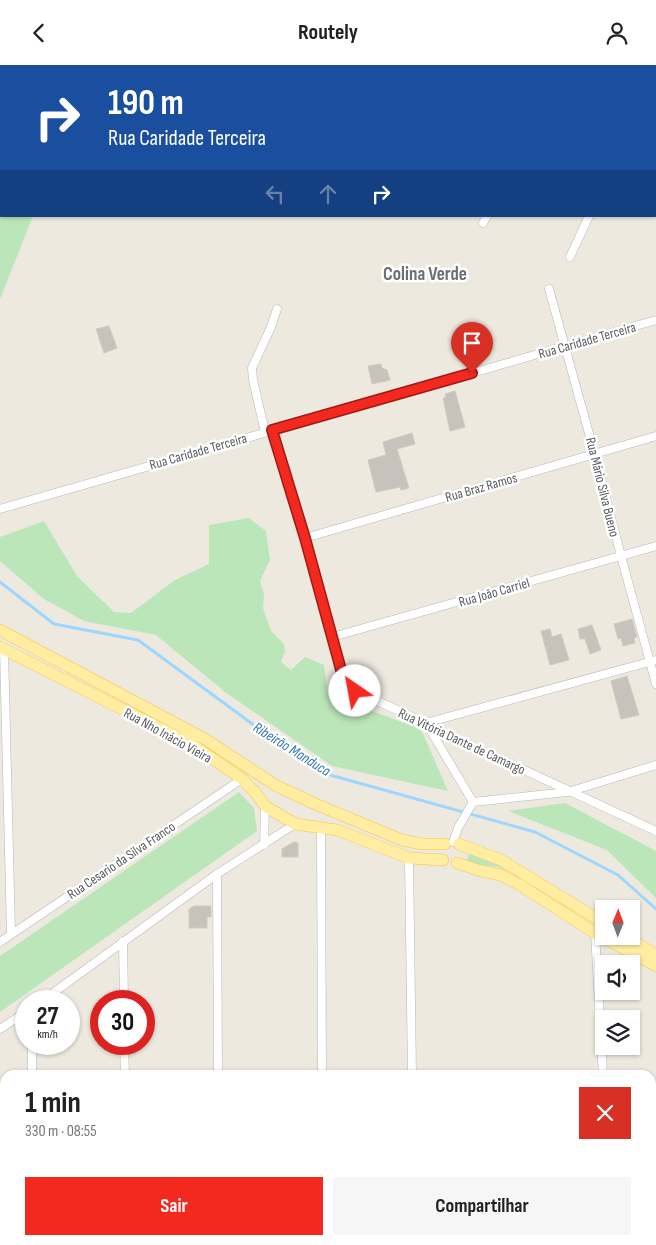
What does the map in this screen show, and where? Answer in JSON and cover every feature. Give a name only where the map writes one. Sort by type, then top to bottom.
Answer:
[{"type":"main road","name":"Rua Nho Inácio Vieira","points":[[0,630],[205,739],[275,785],[313,803],[402,840],[422,844],[453,843]]},
{"type":"main road","name":"Rua Nho Inácio Vieira","points":[[2,648],[193,745],[242,779],[265,806],[295,824],[337,830],[409,858],[443,860]]},
{"type":"main road","points":[[265,806],[268,794],[275,785]]},
{"type":"main road","points":[[453,843],[462,847],[463,855],[458,863]]},
{"type":"main road","points":[[595,917],[501,860],[453,843],[441,850],[443,860],[449,864],[458,863],[481,871],[501,875],[595,932]]},
{"type":"main road","points":[[618,945],[656,966]]},
{"type":"main road","points":[[640,945],[656,955]]},
{"type":"street","points":[[570,257],[589,217]]},
{"type":"street","name":"Rua Mário Silva Bueno","points":[[549,289],[621,556],[653,661],[656,684]]},
{"type":"street","name":"Rua Vitória Dante de Camargo","points":[[277,309],[252,368],[253,380],[268,431],[305,538],[343,677],[355,691],[426,723],[568,792],[656,831]]},
{"type":"street","name":"Rua Caridade Terceira","points":[[0,509],[656,320]]},
{"type":"street","name":"Rua Braz Ramos","points":[[305,538],[656,436]]},
{"type":"street","name":"Rua João Carriel","points":[[332,637],[656,546]]},
{"type":"street","points":[[2,648],[11,934]]},
{"type":"street","points":[[471,806],[426,723],[653,661]]},
{"type":"street","points":[[471,806],[568,792],[656,765]]},
{"type":"street","name":"Rua Cesario da Silva Franco","points":[[0,942],[242,779]]},
{"type":"street","points":[[264,845],[265,806]]},
{"type":"street","points":[[453,843],[458,828],[471,806]]},
{"type":"street","points":[[57,990],[218,874],[295,824]]},
{"type":"street","points":[[321,828],[322,1070]]},
{"type":"street","points":[[409,858],[412,1070]]},
{"type":"street","points":[[218,874],[218,1070]]},
{"type":"street","points":[[123,941],[124,990]]},
{"type":"street","points":[[597,945],[603,1070]]},
{"type":"street","points":[[0,1029],[15,1020]]},
{"type":"street","points":[[32,1055],[32,1070]]},
{"type":"street","points":[[124,1055],[124,1070]]},
{"type":"green space","points":[[0,217],[33,217],[0,299]]},
{"type":"green space","points":[[249,518],[266,531],[270,560],[260,581],[264,594],[263,608],[271,631],[284,644],[285,651],[281,662],[291,670],[305,657],[324,665],[328,695],[421,729],[448,791],[332,766],[225,692],[156,635],[84,621],[44,599],[0,561],[0,537],[44,521],[77,576],[114,612],[131,613],[175,580],[209,564],[209,525]]},
{"type":"green space","points":[[239,792],[254,808],[257,831],[31,990],[15,990],[15,1001],[0,1012],[0,956]]},
{"type":"green space","points":[[565,803],[656,851],[656,898],[607,850],[508,811]]},
{"type":"green space","points":[[470,852],[507,870],[499,867],[466,863]]},
{"type":"building","points":[[109,326],[117,348],[104,353],[96,329]]},
{"type":"building","points":[[381,364],[382,368],[387,370],[390,380],[372,384],[368,366]]},
{"type":"building","points":[[455,391],[465,427],[450,431],[443,398],[446,397],[445,394]]},
{"type":"building","points":[[412,433],[415,444],[397,449],[409,488],[401,490],[400,487],[376,492],[368,460],[386,455],[383,442]]},
{"type":"building","points":[[632,619],[637,637],[634,638],[635,643],[623,646],[621,638],[618,639],[614,624]]},
{"type":"building","points":[[592,625],[601,650],[590,654],[585,639],[580,639],[578,629]]},
{"type":"building","points":[[550,629],[552,637],[561,634],[569,660],[550,665],[541,631]]},
{"type":"building","points":[[627,676],[639,715],[621,719],[611,681]]},
{"type":"building","points":[[294,842],[298,843],[298,857],[282,857],[282,849]]},
{"type":"building","points":[[194,906],[211,906],[211,917],[207,917],[207,928],[189,928],[189,909]]},
{"type":"waterway","name":"Ribeirão Manduca","points":[[0,582],[54,624],[138,640],[258,728],[285,741],[330,775],[535,832],[618,875],[656,909]]},
{"type":"district","name":"Colina Verde","points":[[425,273]]},
{"type":"route","points":[[355,691],[343,677],[305,538],[272,430],[472,373]]}]
